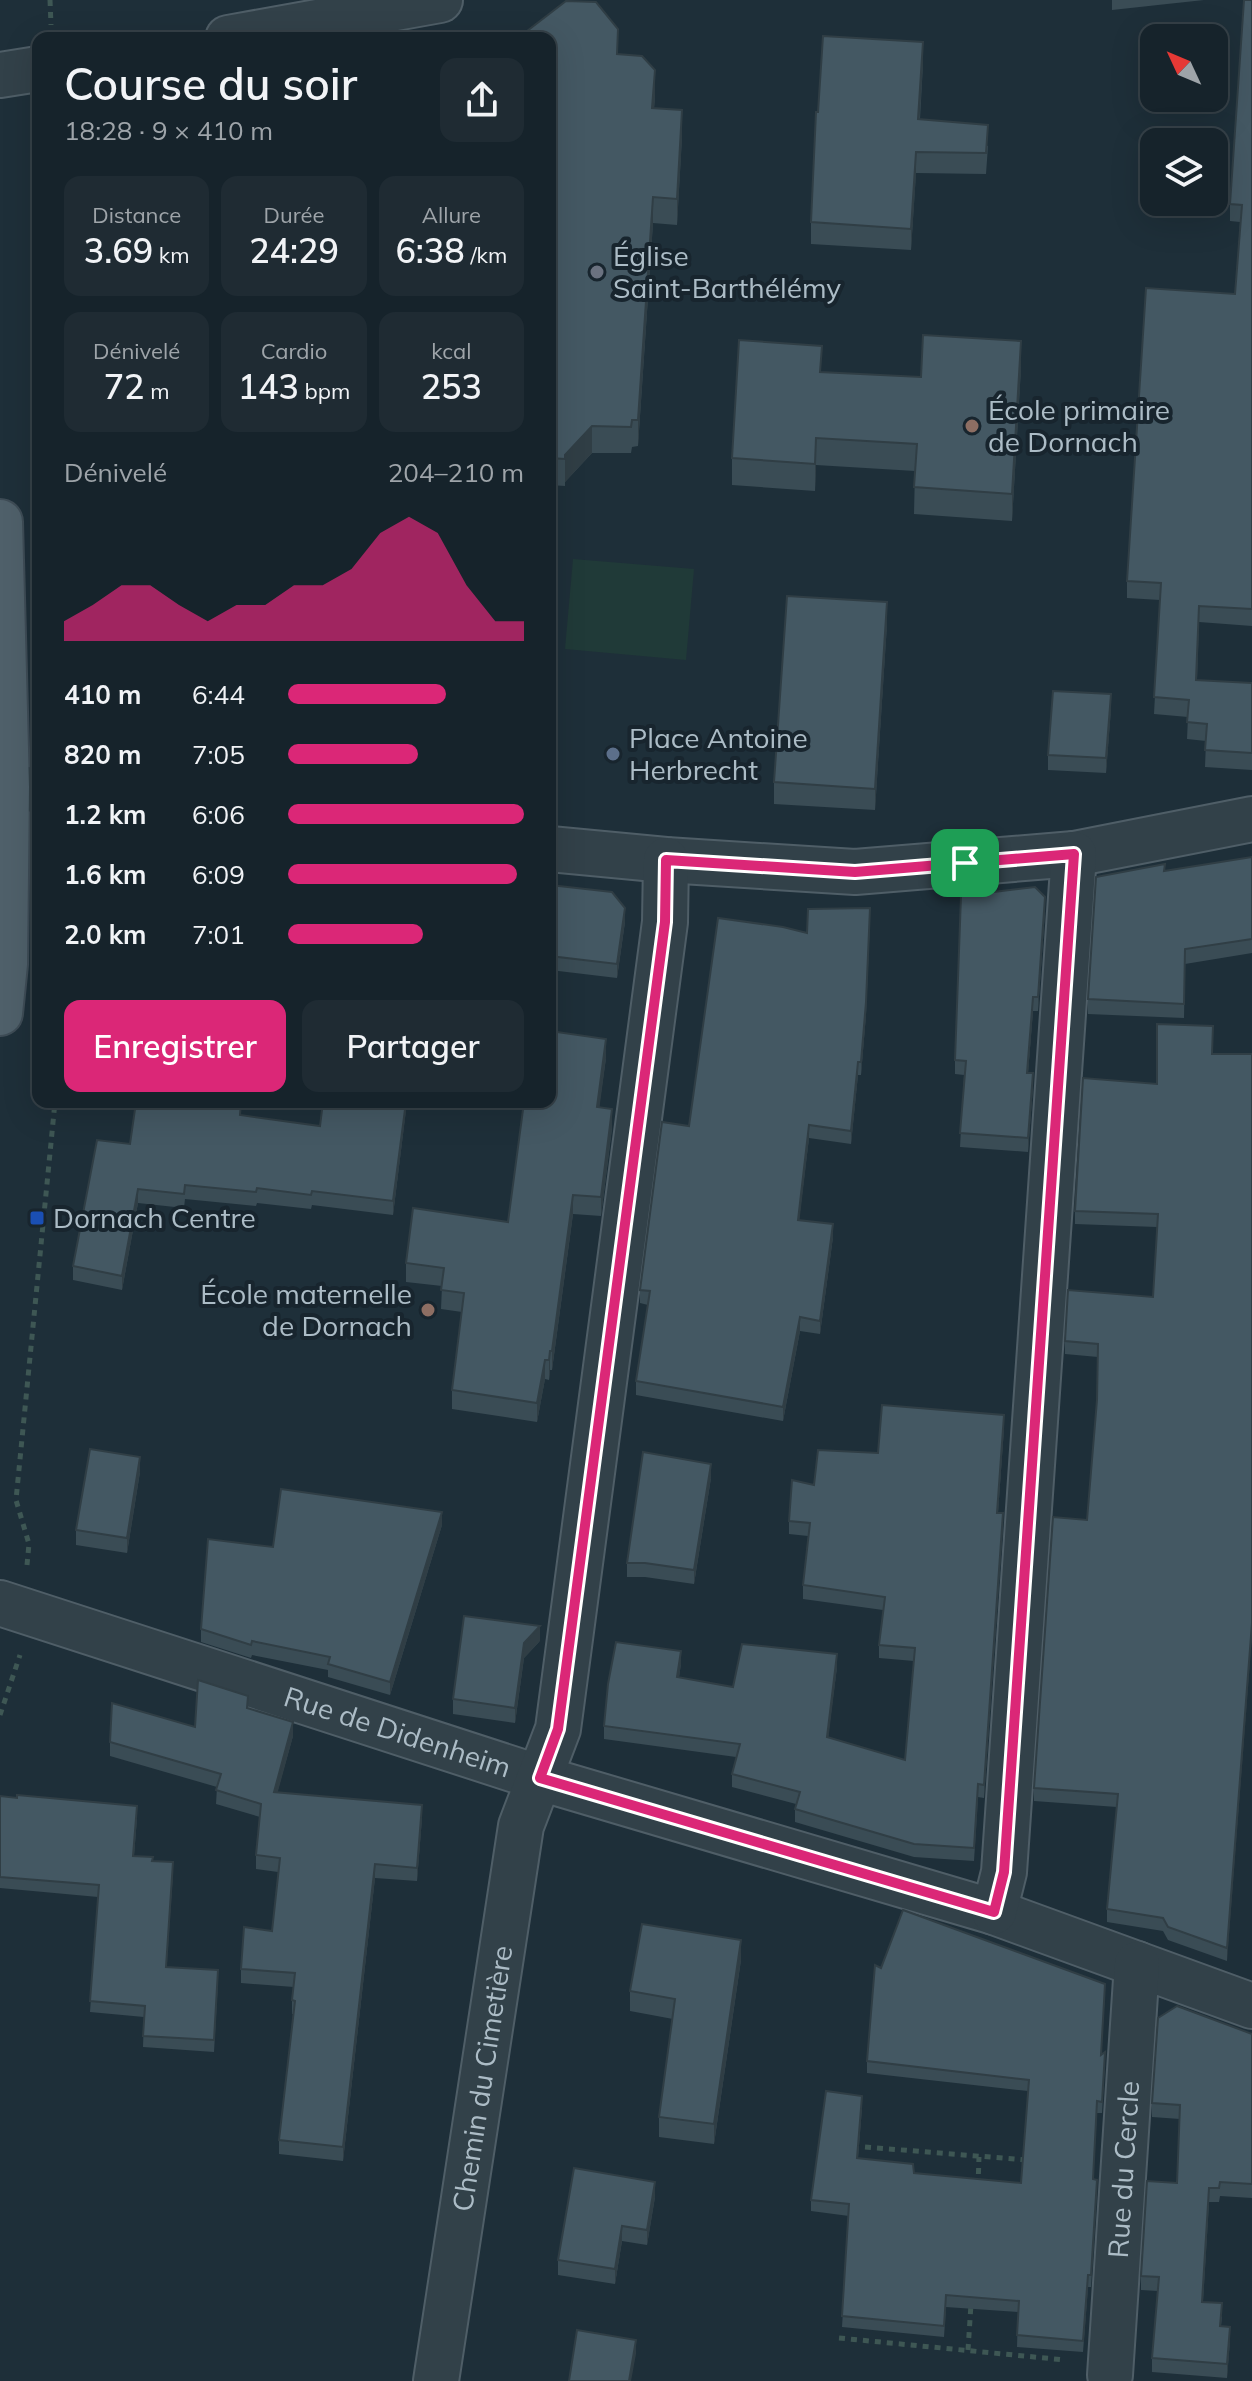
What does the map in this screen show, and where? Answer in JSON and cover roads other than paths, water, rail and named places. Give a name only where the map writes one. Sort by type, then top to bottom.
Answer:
[{"type":"main road","points":[[0,522],[15,788],[0,1013]]},
{"type":"street","points":[[261,32],[440,0]]},
{"type":"street","points":[[0,75],[32,70]]},
{"type":"street","points":[[556,850],[855,872],[1074,854],[1252,819]]},
{"type":"street","points":[[994,1912],[1004,1872],[1074,854]]},
{"type":"street","name":"Chemin du Cimetière","points":[[436,2381],[521,1826],[558,1729],[665,922],[666,860]]},
{"type":"street","name":"Rue de Didenheim","points":[[11,1607],[540,1778],[994,1912],[1252,2006]]},
{"type":"street","name":"Rue du Cercle","points":[[1110,2369],[1137,1964]]},
{"type":"place","name":"Église Saint-Barthélémy","points":[[597,272]]},
{"type":"place","name":"École primaire de Dornach","points":[[972,426]]},
{"type":"place","name":"Place Antoine Herbrecht","points":[[613,754]]},
{"type":"place","name":"Dornach Centre","points":[[37,1218]]},
{"type":"place","name":"École maternelle de Dornach","points":[[428,1310]]}]
